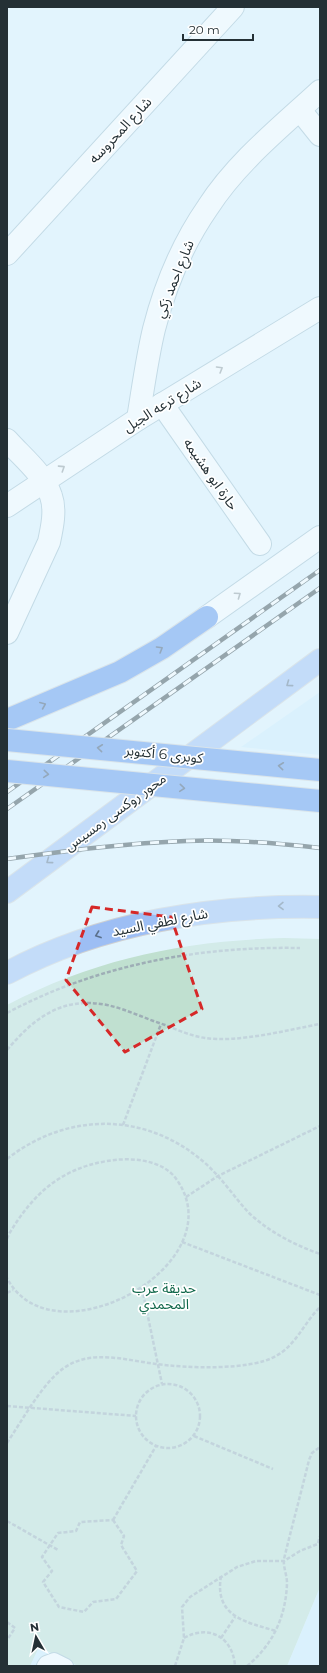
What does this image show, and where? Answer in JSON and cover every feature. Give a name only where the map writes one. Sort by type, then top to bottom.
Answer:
[{"type":"highway","points":[[7,720],[120,672],[162,648],[207,617]]},
{"type":"highway","name":"كوبرى 6 أكتوبر","points":[[7,740],[320,770]]},
{"type":"highway","points":[[7,771],[320,801]]},
{"type":"main road","name":"محور روكسى رمسيس","points":[[7,892],[320,660]]},
{"type":"main road","name":"شارع لطفي السيد","points":[[7,973],[30,960],[107,932],[194,913],[280,906],[320,907]]},
{"type":"street","name":"شارع المحروسه","points":[[7,254],[233,7]]},
{"type":"street","name":"شارع احمد زكي","points":[[138,419],[154,329],[176,265],[191,235],[208,206],[230,179],[257,150],[320,91]]},
{"type":"street","points":[[300,110],[320,135]]},
{"type":"street","name":"شارع ترعه الجبل","points":[[7,506],[138,419],[320,308]]},
{"type":"street","name":"حارة ابو هشيمه","points":[[162,404],[260,544]]},
{"type":"street","points":[[7,440],[43,481],[51,497],[53,511],[49,542],[7,633]]},
{"type":"street","points":[[207,617],[320,537]]},
{"type":"lane","points":[[44,1666],[46,1662],[54,1660],[66,1666]]},
{"type":"path","points":[[7,1013],[64,987],[149,961],[191,953],[234,948],[300,948]]},
{"type":"path","points":[[7,1050],[24,1031],[37,1020],[51,1011],[68,1006],[94,1004],[108,1005],[191,1035],[206,1038],[237,1039],[320,1024]]},
{"type":"path","points":[[123,1125],[161,1024]]},
{"type":"path","points":[[7,1158],[34,1140],[69,1128],[105,1124],[123,1125],[154,1132],[175,1142],[194,1154],[218,1176],[250,1214],[268,1228],[288,1240],[320,1254]]},
{"type":"path","points":[[186,1197],[218,1176],[320,1126]]},
{"type":"path","points":[[7,1239],[8,1234],[28,1206],[41,1192],[56,1180],[73,1171],[90,1165],[109,1161],[128,1160],[158,1165],[168,1170],[176,1177],[186,1197],[188,1220],[182,1242],[173,1258],[161,1273],[142,1288],[114,1302],[99,1307],[69,1312],[57,1311],[33,1304],[22,1298],[13,1290],[7,1278]]},
{"type":"path","points":[[182,1242],[320,1295]]},
{"type":"path","points":[[142,1288],[162,1384]]},
{"type":"path","points":[[7,1293],[13,1290]]},
{"type":"path","points":[[7,1443],[53,1377],[76,1361],[90,1357],[104,1357],[158,1364],[210,1367],[262,1362],[275,1357],[287,1349],[320,1307]]},
{"type":"path","points":[[162,1384],[181,1386],[190,1392],[196,1399],[200,1408],[201,1418],[199,1427],[194,1436],[186,1443],[177,1447],[166,1448],[156,1446],[148,1441],[137,1426],[137,1408],[141,1399],[154,1387],[162,1384]]},
{"type":"path","points":[[7,1406],[136,1416]]},
{"type":"path","points":[[194,1436],[273,1469]]},
{"type":"path","points":[[113,1520],[156,1446]]},
{"type":"path","points":[[247,1666],[267,1646],[276,1631],[282,1615],[286,1598],[287,1580],[284,1561],[309,1460],[312,1453],[320,1447]]},
{"type":"path","points":[[113,1520],[124,1536],[121,1545],[137,1571],[116,1599],[93,1602],[84,1612],[60,1607],[43,1582],[52,1571],[42,1556],[58,1533],[76,1531],[80,1522],[113,1520]]},
{"type":"path","points":[[7,1521],[58,1550]]},
{"type":"path","points":[[175,1666],[184,1638],[182,1613],[185,1601],[221,1576],[238,1567],[256,1561],[284,1561],[300,1551],[319,1543],[320,1536]]},
{"type":"path","points":[[221,1576],[220,1594],[228,1611],[242,1621],[276,1631]]},
{"type":"path","points":[[221,1638],[235,1617]]},
{"type":"path","points":[[7,1622],[15,1628],[7,1640]]},
{"type":"path","points":[[184,1638],[192,1633],[212,1633],[228,1644],[232,1652],[235,1666]]},
{"type":"highlighted area","points":[[92,907],[171,917],[202,1009],[125,1052],[66,980]]},
{"type":"shaded area","points":[[320,692],[320,755],[241,747]]},
{"type":"shaded area","points":[[320,1587],[320,1666],[287,1666],[293,1652]]},
{"type":"shaded area","points":[[39,1647],[78,1666],[30,1666]]},
{"type":"green space","name":"حديقة عرب المحمدي","points":[[284,938],[320,939],[320,1587],[287,1666],[78,1666],[39,1647],[30,1666],[7,1666],[7,1005],[74,975],[142,955],[211,943]]},
{"type":"railway","points":[[7,792],[320,570]]},
{"type":"railway","points":[[7,809],[320,588]]},
{"type":"railway","points":[[7,859],[119,845],[186,841],[253,842],[320,848]]}]
